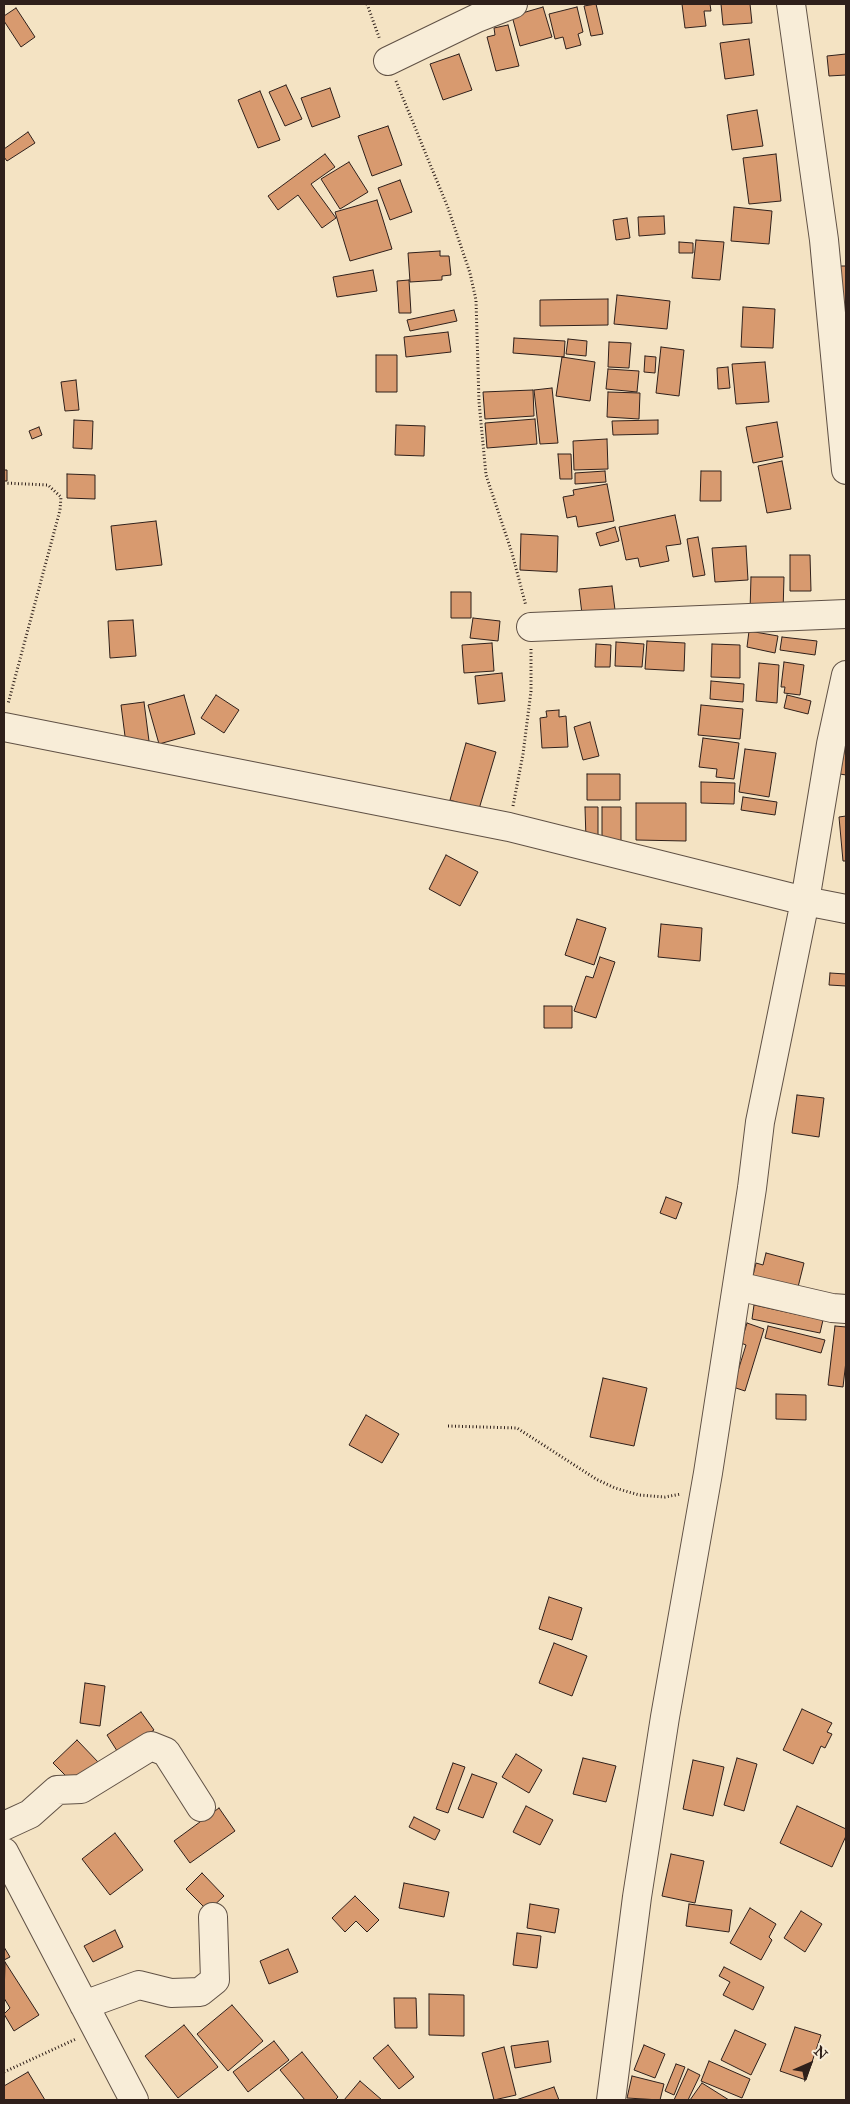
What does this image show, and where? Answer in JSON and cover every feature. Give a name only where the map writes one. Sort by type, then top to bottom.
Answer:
[{"type":"street","points":[[388,61],[477,18],[512,4]]},
{"type":"street","points":[[792,4],[835,239],[846,470]]},
{"type":"street","points":[[531,627],[846,614]]},
{"type":"street","points":[[611,2100],[637,1897],[708,1473],[760,1122],[805,901],[831,744],[846,675]]},
{"type":"street","points":[[5,719],[509,827],[805,901],[846,909]]},
{"type":"street","points":[[737,1286],[832,1308],[846,1309]]},
{"type":"street","points":[[4,1826],[30,1814],[57,1790],[81,1789],[151,1746],[166,1752],[201,1808]]},
{"type":"street","points":[[4,1852],[134,2100]]},
{"type":"street","points":[[84,2004],[140,1985],[171,1993],[200,1992],[215,1980],[213,1917]]},
{"type":"path","points":[[367,4],[388,61],[448,208],[470,272],[476,300],[479,402],[486,475],[512,553],[531,627],[531,691],[523,754],[509,827]]},
{"type":"path","points":[[4,483],[48,485],[61,497],[60,510],[5,719]]},
{"type":"path","points":[[448,1426],[517,1428],[596,1479],[639,1495],[665,1497],[704,1489]]},
{"type":"path","points":[[4,2072],[97,2029]]},
{"type":"building","points":[[596,4],[603,34],[591,36],[584,6]]},
{"type":"building","points":[[682,4],[710,4],[711,11],[704,11],[706,26],[685,28]]},
{"type":"building","points":[[721,4],[750,4],[752,23],[723,25]]},
{"type":"building","points":[[543,7],[552,37],[520,46],[512,16]]},
{"type":"building","points":[[577,7],[583,32],[578,34],[581,45],[566,49],[563,37],[555,39],[549,14]]},
{"type":"building","points":[[16,8],[35,37],[21,47],[4,21],[4,16]]},
{"type":"building","points":[[508,25],[519,66],[496,71],[487,37],[495,35],[494,28]]},
{"type":"building","points":[[749,39],[754,75],[725,79],[720,43]]},
{"type":"building","points":[[459,54],[472,90],[443,100],[430,64]]},
{"type":"building","points":[[846,54],[846,75],[829,76],[827,56]]},
{"type":"building","points":[[286,85],[302,119],[285,126],[269,92]]},
{"type":"building","points":[[330,88],[340,117],[312,127],[301,98]]},
{"type":"building","points":[[260,91],[280,140],[258,148],[238,100]]},
{"type":"building","points":[[757,110],[763,146],[732,150],[727,115]]},
{"type":"building","points":[[388,126],[402,165],[372,176],[358,136]]},
{"type":"building","points":[[28,132],[35,143],[7,161],[4,157],[4,149]]},
{"type":"building","points":[[325,154],[335,167],[311,184],[336,218],[322,228],[298,195],[278,210],[268,196]]},
{"type":"building","points":[[776,154],[781,201],[749,204],[743,158]]},
{"type":"building","points":[[349,162],[368,192],[340,209],[321,179]]},
{"type":"building","points":[[400,180],[412,212],[390,220],[378,188]]},
{"type":"building","points":[[377,200],[392,249],[350,261],[335,212]]},
{"type":"building","points":[[734,207],[772,211],[769,244],[731,241]]},
{"type":"building","points":[[664,216],[665,234],[639,236],[638,217]]},
{"type":"building","points":[[627,218],[630,238],[616,240],[613,220]]},
{"type":"building","points":[[696,240],[724,242],[720,280],[692,278]]},
{"type":"building","points":[[679,242],[693,243],[693,253],[679,253]]},
{"type":"building","points":[[440,251],[440,256],[449,256],[451,275],[442,276],[442,280],[410,282],[408,253]]},
{"type":"building","points":[[838,266],[846,266],[846,303],[839,303]]},
{"type":"building","points":[[373,270],[377,291],[337,297],[333,277]]},
{"type":"building","points":[[409,280],[411,313],[399,313],[397,281]]},
{"type":"building","points":[[617,295],[670,301],[667,329],[614,324]]},
{"type":"building","points":[[608,299],[608,325],[540,326],[540,300]]},
{"type":"building","points":[[743,307],[775,309],[773,348],[741,347]]},
{"type":"building","points":[[454,310],[457,321],[410,331],[407,320]]},
{"type":"building","points":[[448,332],[451,352],[406,357],[404,337]]},
{"type":"building","points":[[514,338],[565,341],[564,357],[513,353]]},
{"type":"building","points":[[568,339],[587,341],[586,356],[566,354]]},
{"type":"building","points":[[609,342],[631,343],[629,368],[608,367]]},
{"type":"building","points":[[661,347],[684,350],[679,396],[656,393]]},
{"type":"building","points":[[376,355],[397,355],[397,392],[376,392]]},
{"type":"building","points":[[645,356],[656,357],[655,373],[644,372]]},
{"type":"building","points":[[562,357],[595,362],[590,401],[556,396]]},
{"type":"building","points":[[765,362],[769,402],[736,404],[732,364]]},
{"type":"building","points":[[728,367],[730,388],[718,389],[717,368]]},
{"type":"building","points":[[608,369],[639,371],[637,392],[606,389]]},
{"type":"building","points":[[76,380],[79,410],[65,411],[61,382]]},
{"type":"building","points":[[552,388],[558,443],[540,444],[534,390]]},
{"type":"building","points":[[533,390],[534,416],[485,419],[483,392]]},
{"type":"building","points":[[608,392],[640,393],[639,419],[607,417]]},
{"type":"building","points":[[535,419],[537,444],[487,448],[485,423]]},
{"type":"building","points":[[74,420],[93,421],[92,449],[73,448]]},
{"type":"building","points":[[658,420],[658,434],[613,435],[612,421]]},
{"type":"building","points":[[777,422],[783,457],[753,463],[746,427]]},
{"type":"building","points":[[396,425],[425,426],[424,456],[395,455]]},
{"type":"building","points":[[39,427],[42,435],[32,439],[29,431]]},
{"type":"building","points":[[607,439],[608,469],[574,470],[573,441]]},
{"type":"building","points":[[558,454],[571,454],[572,479],[560,479]]},
{"type":"building","points":[[782,461],[791,509],[767,513],[758,466]]},
{"type":"building","points":[[4,470],[7,470],[7,481],[4,481]]},
{"type":"building","points":[[605,471],[606,482],[575,484],[575,473]]},
{"type":"building","points":[[701,471],[721,471],[721,501],[700,501]]},
{"type":"building","points":[[67,474],[95,475],[95,499],[67,498]]},
{"type":"building","points":[[607,484],[614,521],[578,527],[576,516],[567,518],[563,497],[574,495],[573,490]]},
{"type":"building","points":[[675,515],[681,544],[666,546],[669,561],[640,567],[638,558],[626,560],[619,527]]},
{"type":"building","points":[[156,521],[162,565],[116,570],[111,526]]},
{"type":"building","points":[[615,527],[619,541],[600,546],[596,533]]},
{"type":"building","points":[[521,534],[558,536],[557,572],[520,570]]},
{"type":"building","points":[[698,537],[705,575],[693,577],[687,539]]},
{"type":"building","points":[[746,546],[748,580],[715,582],[712,548]]},
{"type":"building","points":[[790,555],[810,555],[811,591],[790,591]]},
{"type":"building","points":[[751,577],[784,577],[783,612],[750,611]]},
{"type":"building","points":[[612,586],[615,610],[582,614],[579,589]]},
{"type":"building","points":[[451,592],[471,592],[471,618],[451,618]]},
{"type":"building","points":[[473,618],[500,621],[498,641],[470,638]]},
{"type":"building","points":[[133,620],[136,656],[110,658],[108,621]]},
{"type":"building","points":[[749,631],[778,636],[775,653],[747,647]]},
{"type":"building","points":[[782,637],[817,641],[815,655],[780,650]]},
{"type":"building","points":[[647,641],[685,643],[684,671],[645,669]]},
{"type":"building","points":[[616,642],[644,644],[642,667],[615,666]]},
{"type":"building","points":[[492,643],[494,671],[464,673],[462,645]]},
{"type":"building","points":[[596,644],[611,645],[610,667],[595,667]]},
{"type":"building","points":[[712,644],[740,645],[740,678],[711,677]]},
{"type":"building","points":[[784,662],[804,665],[800,695],[784,693],[785,687],[781,687]]},
{"type":"building","points":[[759,663],[779,665],[777,703],[756,701]]},
{"type":"building","points":[[502,673],[505,701],[478,704],[475,676]]},
{"type":"building","points":[[711,681],[744,684],[743,702],[710,699]]},
{"type":"building","points":[[184,695],[195,734],[159,744],[148,705]]},
{"type":"building","points":[[216,695],[239,710],[224,733],[201,718]]},
{"type":"building","points":[[787,695],[811,701],[808,714],[784,708]]},
{"type":"building","points":[[144,702],[149,741],[126,744],[121,705]]},
{"type":"building","points":[[701,705],[743,709],[740,739],[698,735]]},
{"type":"building","points":[[559,710],[559,717],[566,716],[568,747],[542,748],[540,718],[547,717],[546,711]]},
{"type":"building","points":[[590,722],[599,756],[583,760],[574,727]]},
{"type":"building","points":[[703,738],[739,743],[734,779],[716,777],[717,769],[699,767]]},
{"type":"building","points":[[846,742],[846,775],[840,774]]},
{"type":"building","points":[[466,743],[496,752],[479,809],[450,800]]},
{"type":"building","points":[[745,749],[776,753],[769,797],[739,792]]},
{"type":"building","points":[[587,774],[620,774],[620,800],[587,800]]},
{"type":"building","points":[[701,782],[735,783],[734,804],[701,803]]},
{"type":"building","points":[[743,797],[777,802],[775,815],[741,810]]},
{"type":"building","points":[[636,803],[686,803],[686,841],[636,840]]},
{"type":"building","points":[[585,807],[598,807],[598,839],[586,840]]},
{"type":"building","points":[[602,807],[621,807],[621,841],[602,841]]},
{"type":"building","points":[[846,816],[846,861],[843,861],[839,817]]},
{"type":"building","points":[[446,855],[478,872],[460,906],[429,889]]},
{"type":"building","points":[[577,919],[606,928],[594,965],[565,955]]},
{"type":"building","points":[[661,924],[702,928],[700,961],[658,957]]},
{"type":"building","points":[[600,957],[615,962],[596,1018],[574,1011],[586,976],[593,978]]},
{"type":"building","points":[[830,973],[846,974],[846,986],[829,985]]},
{"type":"building","points":[[544,1006],[572,1006],[572,1028],[544,1028]]},
{"type":"building","points":[[797,1095],[824,1098],[819,1137],[792,1133]]},
{"type":"building","points":[[666,1197],[682,1203],[676,1219],[660,1213]]},
{"type":"building","points":[[766,1253],[804,1263],[796,1295],[751,1284],[756,1263],[763,1265]]},
{"type":"building","points":[[754,1305],[823,1320],[820,1333],[752,1319]]},
{"type":"building","points":[[747,1323],[764,1329],[745,1391],[733,1387],[746,1345],[741,1343]]},
{"type":"building","points":[[768,1326],[825,1340],[821,1353],[765,1338]]},
{"type":"building","points":[[835,1326],[846,1327],[846,1361],[843,1387],[828,1385]]},
{"type":"building","points":[[603,1378],[647,1388],[634,1446],[590,1437]]},
{"type":"building","points":[[776,1394],[806,1395],[806,1420],[776,1419]]},
{"type":"building","points":[[366,1415],[399,1434],[382,1463],[349,1445]]},
{"type":"building","points":[[549,1597],[582,1608],[572,1640],[539,1629]]},
{"type":"building","points":[[554,1643],[587,1656],[572,1696],[539,1683]]},
{"type":"building","points":[[85,1683],[105,1686],[100,1726],[80,1723]]},
{"type":"building","points":[[802,1709],[832,1723],[827,1732],[832,1734],[825,1748],[821,1746],[813,1764],[783,1750]]},
{"type":"building","points":[[141,1712],[154,1730],[119,1754],[107,1735]]},
{"type":"building","points":[[77,1740],[99,1763],[76,1786],[53,1763]]},
{"type":"building","points":[[516,1754],[542,1770],[529,1793],[502,1777]]},
{"type":"building","points":[[583,1758],[616,1766],[606,1802],[573,1794]]},
{"type":"building","points":[[737,1758],[757,1764],[744,1811],[724,1805]]},
{"type":"building","points":[[693,1760],[724,1767],[713,1816],[683,1809]]},
{"type":"building","points":[[453,1763],[465,1767],[448,1813],[436,1809]]},
{"type":"building","points":[[472,1774],[497,1783],[483,1818],[458,1809]]},
{"type":"building","points":[[526,1806],[553,1820],[540,1845],[513,1832]]},
{"type":"building","points":[[797,1806],[846,1829],[846,1836],[832,1867],[780,1843]]},
{"type":"building","points":[[219,1808],[235,1831],[190,1863],[174,1841]]},
{"type":"building","points":[[414,1817],[440,1830],[435,1840],[409,1827]]},
{"type":"building","points":[[115,1833],[143,1870],[110,1895],[82,1859]]},
{"type":"building","points":[[671,1854],[704,1861],[695,1903],[662,1896]]},
{"type":"building","points":[[202,1873],[224,1896],[208,1911],[186,1889]]},
{"type":"building","points":[[404,1883],[449,1892],[444,1917],[399,1908]]},
{"type":"building","points":[[355,1896],[379,1920],[367,1932],[356,1921],[345,1932],[332,1918]]},
{"type":"building","points":[[530,1904],[559,1909],[555,1933],[527,1928]]},
{"type":"building","points":[[689,1904],[732,1910],[729,1932],[686,1926]]},
{"type":"building","points":[[750,1908],[776,1924],[769,1937],[772,1940],[761,1960],[730,1943]]},
{"type":"building","points":[[801,1911],[822,1924],[805,1952],[784,1938]]},
{"type":"building","points":[[115,1930],[123,1947],[93,1962],[84,1946]]},
{"type":"building","points":[[517,1933],[541,1936],[537,1968],[513,1965]]},
{"type":"building","points":[[4,1947],[10,1957],[4,1960]]},
{"type":"building","points":[[288,1949],[298,1972],[269,1984],[260,1961]]},
{"type":"building","points":[[5,1962],[39,2015],[14,2031],[4,2014],[10,2008],[4,1998]]},
{"type":"building","points":[[724,1967],[764,1987],[753,2010],[723,1995],[730,1982],[719,1976]]},
{"type":"building","points":[[429,1994],[464,1995],[464,2036],[429,2035]]},
{"type":"building","points":[[394,1998],[416,1998],[417,2028],[395,2028]]},
{"type":"building","points":[[232,2005],[263,2041],[228,2071],[197,2034]]},
{"type":"building","points":[[184,2025],[218,2067],[178,2098],[145,2056]]},
{"type":"building","points":[[795,2027],[821,2035],[806,2080],[780,2071]]},
{"type":"building","points":[[735,2030],[766,2044],[751,2075],[721,2060]]},
{"type":"building","points":[[274,2041],[289,2060],[248,2092],[233,2072]]},
{"type":"building","points":[[548,2041],[551,2062],[515,2068],[511,2046]]},
{"type":"building","points":[[388,2045],[414,2077],[399,2089],[373,2058]]},
{"type":"building","points":[[644,2045],[665,2054],[655,2078],[634,2070]]},
{"type":"building","points":[[504,2047],[516,2095],[494,2100],[482,2053]]},
{"type":"building","points":[[302,2052],[338,2097],[335,2100],[305,2100],[280,2070]]},
{"type":"building","points":[[709,2061],[750,2079],[742,2098],[701,2081]]},
{"type":"building","points":[[676,2064],[685,2067],[674,2095],[665,2091]]},
{"type":"building","points":[[688,2069],[700,2075],[688,2100],[674,2100]]},
{"type":"building","points":[[28,2072],[45,2100],[4,2100],[4,2086]]},
{"type":"building","points":[[632,2076],[664,2084],[660,2100],[627,2098]]},
{"type":"building","points":[[360,2081],[382,2100],[344,2100]]},
{"type":"building","points":[[702,2083],[729,2100],[690,2100]]},
{"type":"building","points":[[554,2087],[559,2100],[516,2100]]}]
